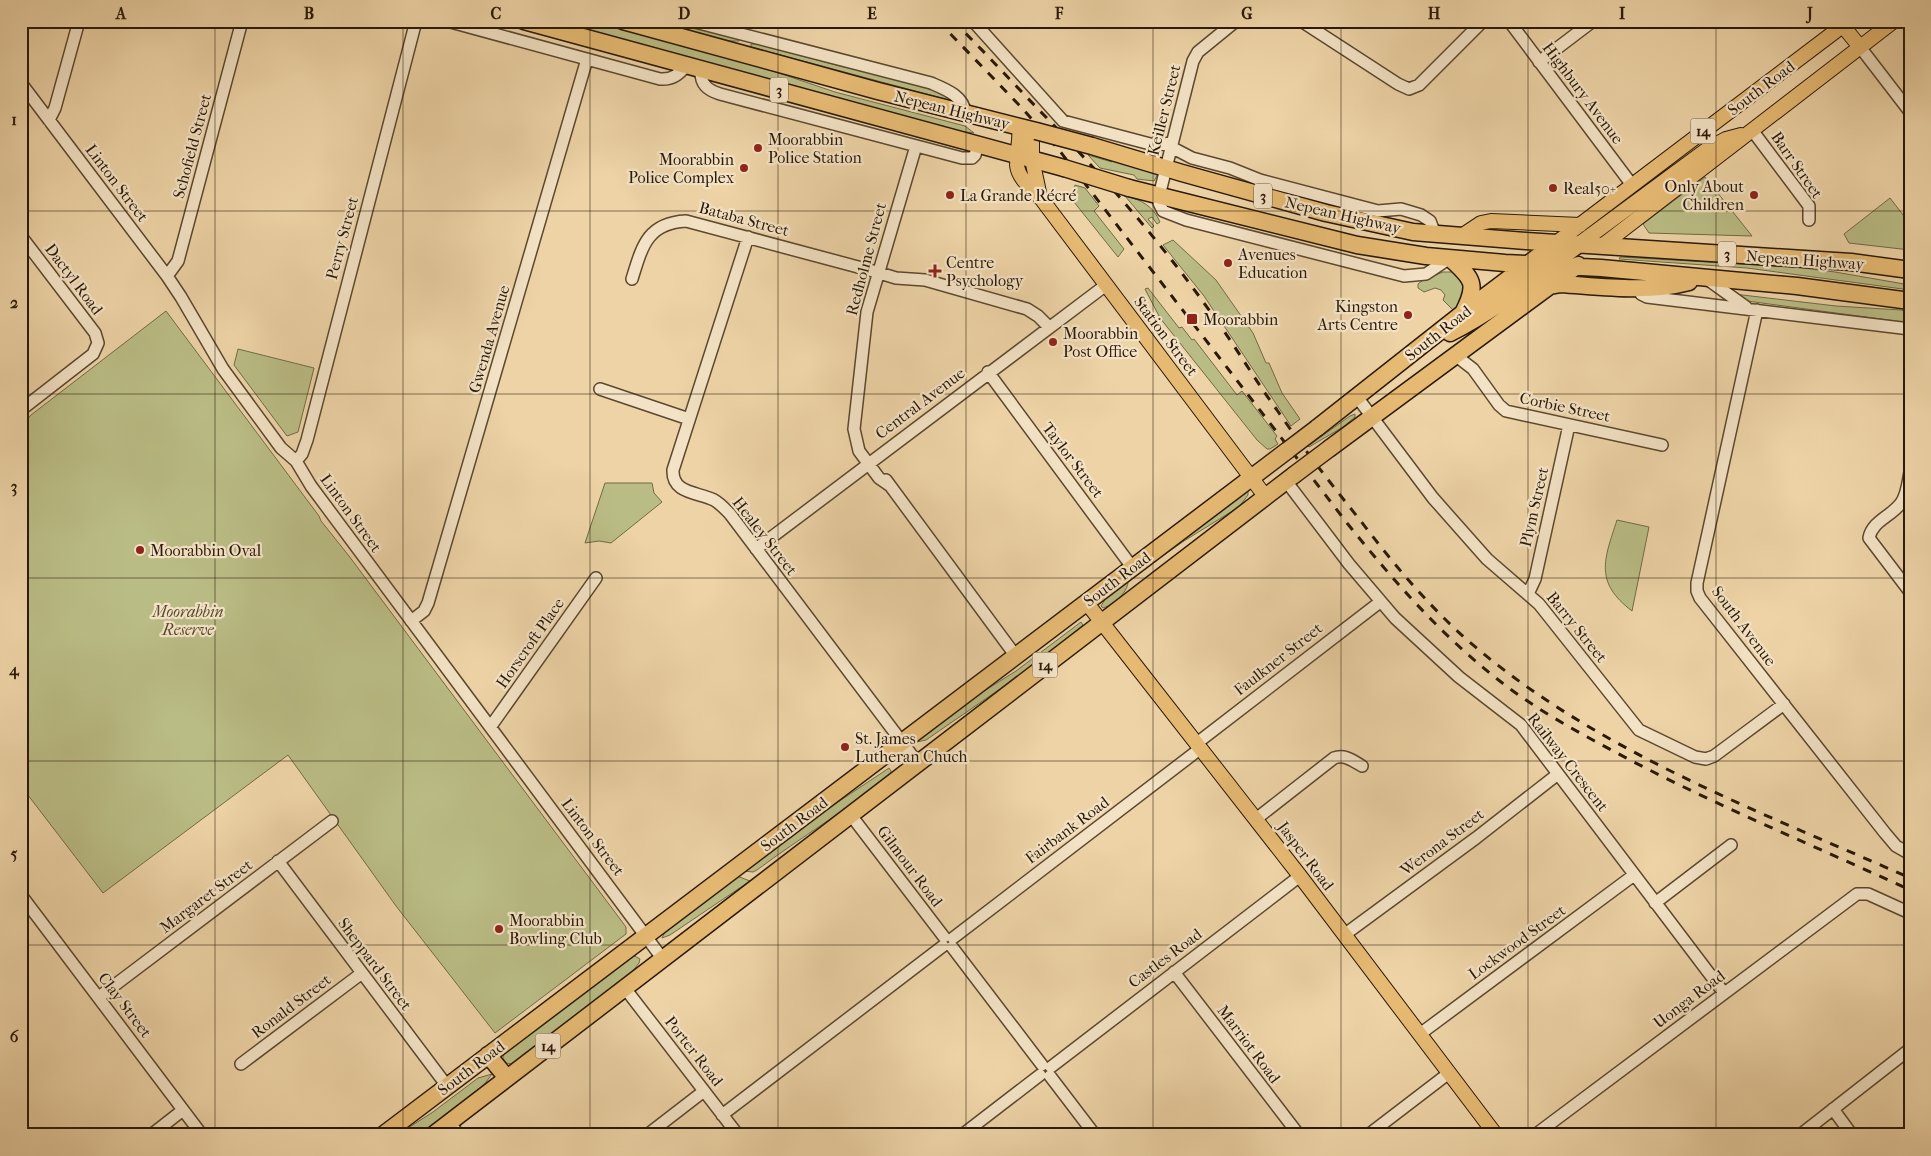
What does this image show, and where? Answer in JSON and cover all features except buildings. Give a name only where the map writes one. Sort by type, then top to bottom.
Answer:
[{"type":"highway","name":"Nepean Highway","points":[[524,21],[978,144],[1129,188],[1356,245],[1451,259],[1601,268],[1704,279],[1797,286],[1910,301]]},
{"type":"highway","name":"Nepean Highway","points":[[623,21],[1092,146],[1356,221],[1435,234],[1851,262],[1910,270]]},
{"type":"highway","points":[[978,144],[985,118]]},
{"type":"highway","name":"South Road","points":[[383,1135],[1279,457],[1556,243]]},
{"type":"highway","points":[[1423,346],[1477,318],[1579,244]]},
{"type":"highway","name":"South Road","points":[[433,1135],[454,1128],[506,1078],[624,987],[1265,496],[1291,483],[1330,448],[1603,245]]},
{"type":"highway","points":[[1451,259],[1467,273],[1471,280],[1471,296],[1463,313]]},
{"type":"highway","points":[[1548,287],[1562,284],[1639,289],[1664,288],[1704,279]]},
{"type":"highway","points":[[736,868],[744,875],[760,883]]},
{"type":"highway","points":[[488,1055],[506,1078]]},
{"type":"main road","name":"South Road","points":[[1603,245],[1894,21]]},
{"type":"main road","name":"South Road","points":[[1556,243],[1846,24]]},
{"type":"main road","points":[[1846,24],[1860,47]]},
{"type":"main road","name":"Station Street","points":[[1029,129],[1025,157],[1018,171],[1040,197],[1265,496]]},
{"type":"main road","points":[[1579,244],[1703,152],[1726,139],[1750,132]]},
{"type":"main road","points":[[1693,139],[1703,152]]},
{"type":"main road","points":[[1632,185],[1640,189],[1651,190]]},
{"type":"main road","points":[[1463,235],[1482,224],[1500,220],[1580,225]]},
{"type":"main road","name":"Jasper Road","points":[[1086,602],[1300,876],[1496,1135]]},
{"type":"street","points":[[49,120],[55,108],[79,21]]},
{"type":"street","name":"Schofield Street","points":[[167,276],[174,269],[178,261],[242,21]]},
{"type":"street","name":"Perry Street","points":[[296,462],[302,454],[307,440],[416,21]]},
{"type":"street","points":[[447,21],[666,79],[677,76],[694,67],[700,75],[703,84],[713,91],[969,159],[975,155],[978,144]]},
{"type":"street","points":[[691,21],[931,83],[959,98],[964,104],[965,113]]},
{"type":"street","points":[[973,21],[1063,121],[1154,145],[1172,145],[1185,155],[1230,168],[1260,180],[1378,211],[1401,209],[1422,215],[1430,221],[1435,234]]},
{"type":"street","name":"Keiller Street","points":[[1159,196],[1195,56],[1236,21]]},
{"type":"street","points":[[1302,21],[1409,89],[1419,84],[1483,21]]},
{"type":"street","name":"Highbury Avenue","points":[[1509,21],[1632,185]]},
{"type":"street","points":[[1539,62],[1593,21]]},
{"type":"street","points":[[734,51],[751,37]]},
{"type":"street","points":[[1860,47],[1910,112]]},
{"type":"street","name":"Gwenda Avenue","points":[[412,622],[424,611],[428,603],[587,59]]},
{"type":"street","name":"Linton Street","points":[[21,83],[167,276],[223,369],[282,448],[296,462],[311,486],[662,958]]},
{"type":"street","name":"Barr Street","points":[[1750,132],[1809,206],[1809,220]]},
{"type":"street","name":"Redholme Street","points":[[916,146],[865,322],[854,428],[857,442],[864,448],[870,461],[1015,655]]},
{"type":"street","points":[[1200,178],[1205,162]]},
{"type":"street","points":[[1159,196],[1160,207],[1167,214],[1404,276],[1426,274],[1451,259]]},
{"type":"street","name":"Bataba Street","points":[[632,279],[645,242],[654,231],[676,221],[695,222],[896,278],[926,280],[1027,309],[1038,316],[1049,327]]},
{"type":"street","name":"Nepean Highway","points":[[1272,243],[1290,228]]},
{"type":"street","name":"Dactyl Road","points":[[21,236],[95,333],[98,343],[96,351],[21,410]]},
{"type":"street","name":"Healey Street","points":[[748,237],[673,470],[675,481],[681,489],[720,504],[730,514],[917,762]]},
{"type":"street","points":[[1704,279],[1752,309]]},
{"type":"street","name":"Central Avenue","points":[[756,549],[870,461],[1106,285]]},
{"type":"street","points":[[1639,289],[1641,294],[1647,297],[1910,329]]},
{"type":"street","name":"South Avenue","points":[[1752,309],[1697,587],[1700,598],[1896,846],[1910,854]]},
{"type":"street","name":"Corbie Street","points":[[1455,355],[1473,369],[1501,407],[1511,412],[1662,445]]},
{"type":"street","name":"Taylor Street","points":[[988,372],[1132,567]]},
{"type":"street","points":[[600,389],[689,419]]},
{"type":"street","name":"Barry Street","points":[[1357,397],[1433,498],[1487,559],[1539,604],[1638,730],[1696,757],[1706,759],[1714,756],[1784,704]]},
{"type":"street","name":"Plym Street","points":[[1528,594],[1535,579],[1569,425]]},
{"type":"street","points":[[1910,472],[1903,501],[1895,510],[1874,526],[1870,531],[1869,538],[1910,592]]},
{"type":"street","name":"Railway Crescent","points":[[1291,483],[1380,602],[1448,667],[1517,721],[1724,993]]},
{"type":"street","name":"Horscroft Place","points":[[491,726],[596,578]]},
{"type":"street","name":"Faulkner Street","points":[[1199,746],[1380,602]]},
{"type":"street","name":"Fairbank Road","points":[[722,1115],[1199,746]]},
{"type":"street","points":[[1256,819],[1334,758],[1338,756],[1347,758],[1362,766]]},
{"type":"street","name":"Werona Street","points":[[1344,935],[1476,838],[1558,774]]},
{"type":"street","name":"Gilmour Road","points":[[850,814],[1095,1135]]},
{"type":"street","name":"Margaret Street","points":[[98,997],[332,821]]},
{"type":"street","points":[[1655,903],[1731,845]]},
{"type":"street","name":"Sheppard Street","points":[[278,861],[447,1086]]},
{"type":"street","name":"Castles Road","points":[[962,1135],[1300,876]]},
{"type":"street","name":"Lockwood Street","points":[[1420,1034],[1634,876]]},
{"type":"street","name":"Uonga Road","points":[[1535,1135],[1854,896],[1863,893],[1910,913]]},
{"type":"street","name":"Clay Street","points":[[21,895],[202,1135]]},
{"type":"street","name":"Marriot Road","points":[[1174,972],[1299,1135]]},
{"type":"street","name":"Ronald Street","points":[[240,1064],[362,973]]},
{"type":"street","name":"Porter Road","points":[[624,987],[738,1135]]},
{"type":"street","points":[[1800,1135],[1910,1049]]},
{"type":"street","points":[[1368,1135],[1449,1073]]},
{"type":"street","points":[[648,1135],[704,1091]]},
{"type":"street","points":[[152,1135],[183,1110]]},
{"type":"street","points":[[1833,1110],[1852,1135]]},
{"type":"green space","points":[[556,21],[592,21],[752,64],[835,92],[965,126],[974,133],[959,131]]},
{"type":"green space","points":[[655,21],[674,21],[739,39],[739,41],[727,41]]},
{"type":"green space","points":[[751,44],[758,44],[844,67],[923,83],[960,103],[751,47]]},
{"type":"green space","points":[[1088,155],[1158,174],[1154,181],[1137,179],[1134,175],[1100,168]]},
{"type":"green space","points":[[1705,177],[1752,236],[1649,233],[1643,224]]},
{"type":"green space","points":[[1075,185],[1085,188],[1099,206],[1094,211],[1124,249],[1118,257],[1074,202],[1072,192]]},
{"type":"green space","points":[[1125,196],[1146,204],[1160,222],[1157,224],[1152,217],[1148,219],[1154,226],[1152,228]]},
{"type":"green space","points":[[1890,198],[1910,224],[1910,250],[1849,243],[1844,234]]},
{"type":"green space","points":[[1173,240],[1216,280],[1253,333],[1282,393],[1300,419],[1291,426],[1204,296],[1163,245]]},
{"type":"green space","points":[[1620,257],[1795,267],[1910,285],[1910,290],[1747,268],[1619,259]]},
{"type":"green space","points":[[1443,272],[1453,272],[1466,285],[1461,303],[1454,311],[1443,300],[1445,295],[1441,290],[1435,288],[1424,292],[1418,288],[1418,284],[1423,280]]},
{"type":"green space","points":[[1148,288],[1179,328],[1182,327],[1192,340],[1194,339],[1237,395],[1242,391],[1277,436],[1275,439],[1278,444],[1267,449],[1257,440],[1160,318],[1145,289]]},
{"type":"green space","points":[[1734,294],[1836,306],[1901,310],[1910,313],[1910,323],[1747,301]]},
{"type":"green space","name":"Moorabbin Reserve","points":[[166,311],[626,927],[626,934],[495,1033],[396,906],[288,755],[103,893],[21,786],[21,426],[31,415]]},
{"type":"green space","points":[[238,349],[314,368],[298,432],[287,436],[234,365]]},
{"type":"green space","points":[[1355,414],[1355,417],[1343,427],[1308,446],[1350,416]]},
{"type":"green space","points":[[605,483],[652,483],[654,493],[662,502],[611,543],[599,541],[585,543]]},
{"type":"green space","points":[[1245,491],[1248,491],[1248,495],[1239,507],[1184,541],[1144,569]]},
{"type":"green space","points":[[1617,520],[1649,527],[1632,611],[1612,590],[1605,570],[1606,559]]},
{"type":"green space","points":[[1128,580],[1126,589],[1120,597],[1112,604],[1103,608],[1101,606],[1107,596]]},
{"type":"green space","points":[[1081,622],[1083,625],[1029,669],[926,740],[917,742],[927,731],[957,708],[1016,671]]},
{"type":"green space","points":[[889,768],[891,774],[842,811],[757,870],[753,872],[744,871],[802,826]]},
{"type":"green space","points":[[737,876],[750,881],[670,935],[662,938],[665,932]]},
{"type":"green space","points":[[633,955],[640,959],[632,972],[512,1064],[506,1063],[503,1053]]},
{"type":"green space","points":[[492,1074],[483,1086],[421,1135],[397,1135],[433,1112],[478,1078]]},
{"type":"railway","points":[[938,21],[1021,107],[1059,150],[1347,523],[1382,565],[1435,624],[1475,660],[1512,690],[1545,712],[1632,761],[1735,811],[1910,890]]},
{"type":"railway","points":[[953,21],[1086,160],[1153,236],[1214,317],[1269,399],[1328,479],[1410,582],[1465,638],[1514,678],[1567,713],[1621,745],[1735,802],[1910,878]]},
{"type":"place","name":"Moorabbin Police Station","points":[[758,148]]},
{"type":"place","name":"Moorabbin Police Complex","points":[[744,168]]},
{"type":"place","name":"Real50+","points":[[1553,188]]},
{"type":"place","name":"La Grande Récré","points":[[950,195]]},
{"type":"place","name":"Only About Children","points":[[1754,195]]},
{"type":"place","name":"Avenues Education","points":[[1228,263]]},
{"type":"place","name":"Centre Psychology","points":[[935,271]]},
{"type":"place","name":"Kingston Arts Centre","points":[[1408,315]]},
{"type":"place","name":"Moorabbin","points":[[1192,319]]},
{"type":"place","name":"Moorabbin Post Office","points":[[1053,342]]},
{"type":"place","name":"Moorabbin Oval","points":[[140,550]]},
{"type":"place","name":"St. James Lutheran Chuch","points":[[845,747]]},
{"type":"place","name":"Moorabbin Bowling Club","points":[[499,929]]}]
